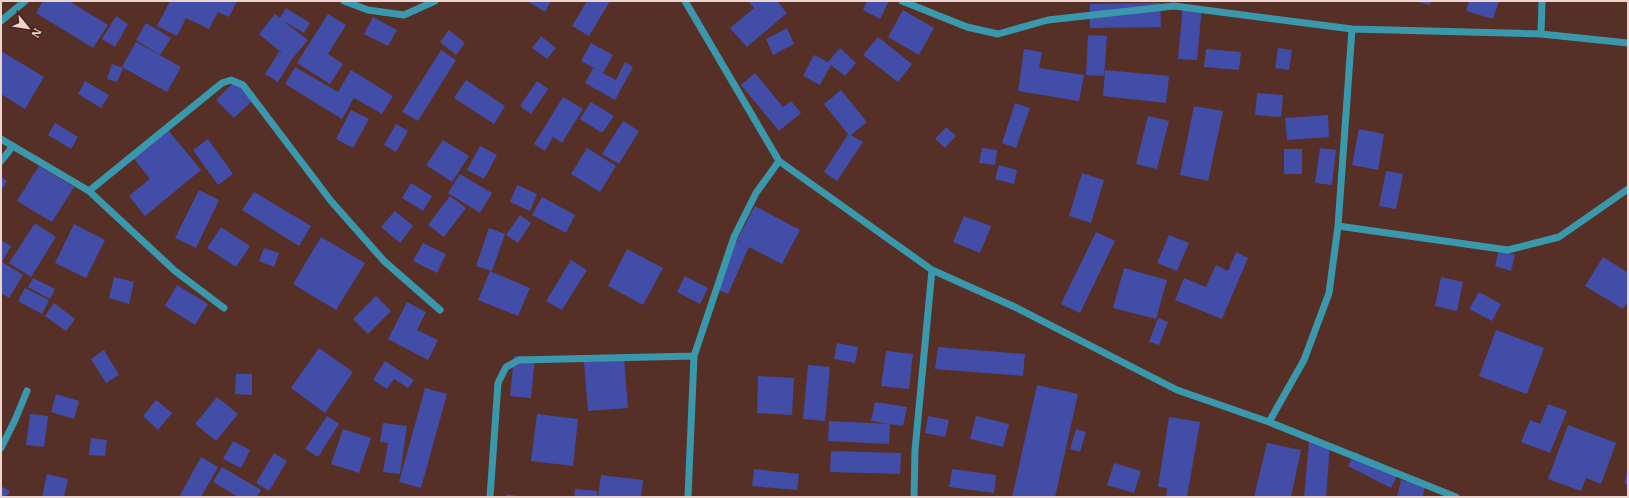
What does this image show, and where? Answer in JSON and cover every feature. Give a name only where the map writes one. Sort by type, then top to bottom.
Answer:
[{"type":"street","points":[[1,21],[25,1]]},
{"type":"street","points":[[344,1],[368,10],[404,15],[436,1]]},
{"type":"street","points":[[685,1],[779,161],[932,270],[1017,308],[1177,390],[1269,422],[1456,497]]},
{"type":"street","points":[[902,1],[967,27],[998,34],[1048,20],[1173,3],[1352,29],[1541,34],[1628,43]]},
{"type":"street","points":[[1541,34],[1542,1]]},
{"type":"street","points":[[1269,422],[1304,360],[1330,293],[1338,226],[1352,29]]},
{"type":"street","points":[[89,191],[222,83],[231,80],[243,85],[332,201],[384,261],[440,310]]},
{"type":"street","points":[[1,139],[89,191],[175,271],[224,308]]},
{"type":"street","points":[[1,161],[13,146]]},
{"type":"street","points":[[688,497],[694,356],[734,237],[756,193],[779,161]]},
{"type":"street","points":[[1338,226],[1508,250],[1559,237],[1628,189]]},
{"type":"street","points":[[914,497],[915,450],[932,270]]},
{"type":"street","points":[[490,497],[498,384],[506,367],[519,360],[694,356]]},
{"type":"street","points":[[1,448],[15,420],[26,391]]},
{"type":"building","points":[[43,1],[69,1],[108,25],[93,48],[36,13]]},
{"type":"building","points":[[170,1],[237,1],[229,17],[218,12],[209,29],[186,18],[177,36],[157,26]]},
{"type":"building","points":[[527,1],[551,1],[545,12]]},
{"type":"building","points":[[587,1],[610,1],[589,36],[572,26]]},
{"type":"building","points":[[748,1],[777,1],[787,13],[747,47],[730,28],[754,8]]},
{"type":"building","points":[[867,1],[889,1],[880,19],[863,10]]},
{"type":"building","points":[[1414,1],[1431,1],[1430,5]]},
{"type":"building","points":[[1469,1],[1499,1],[1493,19],[1466,11]]},
{"type":"building","points":[[1160,3],[1161,27],[1090,28],[1090,4]]},
{"type":"building","points":[[1183,4],[1202,6],[1197,60],[1178,59]]},
{"type":"building","points":[[286,8],[310,23],[304,33],[282,20],[308,40],[292,59],[278,82],[265,74],[279,52],[283,54],[259,34],[275,14],[280,18]]},
{"type":"building","points":[[903,10],[934,28],[919,55],[888,37]]},
{"type":"building","points":[[328,14],[346,25],[328,54],[343,64],[330,84],[297,63]]},
{"type":"building","points":[[116,16],[128,24],[115,47],[102,39]]},
{"type":"building","points":[[373,17],[397,30],[388,46],[364,34]]},
{"type":"building","points":[[146,23],[171,38],[160,55],[136,40]]},
{"type":"building","points":[[787,28],[794,44],[773,55],[766,39]]},
{"type":"building","points":[[449,30],[465,43],[456,55],[440,42]]},
{"type":"building","points":[[1088,35],[1107,36],[1104,76],[1086,75]]},
{"type":"building","points":[[541,36],[556,48],[547,59],[532,48]]},
{"type":"building","points":[[878,37],[912,64],[898,82],[863,55]]},
{"type":"building","points":[[136,42],[181,67],[167,92],[122,67]]},
{"type":"building","points":[[591,43],[613,55],[603,73],[581,61]]},
{"type":"building","points":[[840,48],[856,63],[845,76],[831,65],[820,85],[803,76],[814,55],[828,62]]},
{"type":"building","points":[[1278,48],[1292,50],[1289,70],[1275,68]]},
{"type":"building","points":[[1024,49],[1042,52],[1039,68],[1084,75],[1079,101],[1018,91]]},
{"type":"building","points":[[1206,49],[1241,52],[1239,70],[1204,67]]},
{"type":"building","points":[[441,50],[456,60],[418,121],[402,112]]},
{"type":"building","points":[[1,51],[44,77],[25,109],[1,94]]},
{"type":"building","points":[[625,62],[633,67],[615,100],[585,83],[593,68],[616,80]]},
{"type":"building","points":[[112,64],[123,68],[117,82],[107,79]]},
{"type":"building","points":[[295,67],[338,92],[351,70],[393,96],[382,114],[354,98],[342,119],[285,84]]},
{"type":"building","points":[[1105,70],[1169,76],[1166,103],[1103,96]]},
{"type":"building","points":[[755,73],[783,107],[791,101],[801,113],[779,131],[741,85]]},
{"type":"building","points":[[236,80],[254,99],[234,118],[216,100]]},
{"type":"building","points":[[466,80],[505,106],[494,124],[454,98]]},
{"type":"building","points":[[85,81],[109,95],[101,108],[78,94]]},
{"type":"building","points":[[537,81],[548,89],[531,114],[520,106]]},
{"type":"building","points":[[841,90],[867,122],[851,135],[863,142],[837,181],[824,172],[848,134],[824,104]]},
{"type":"building","points":[[1257,93],[1283,95],[1281,117],[1255,115]]},
{"type":"building","points":[[563,97],[583,109],[562,143],[553,137],[545,151],[534,144]]},
{"type":"building","points":[[591,102],[614,116],[602,133],[580,119]]},
{"type":"building","points":[[1015,103],[1030,108],[1016,148],[1002,143]]},
{"type":"building","points":[[1194,106],[1223,111],[1208,181],[1180,175]]},
{"type":"building","points":[[351,110],[369,119],[353,148],[336,139]]},
{"type":"building","points":[[1328,115],[1329,137],[1287,140],[1285,118]]},
{"type":"building","points":[[1148,116],[1169,121],[1157,169],[1136,164]]},
{"type":"building","points":[[623,121],[639,131],[619,164],[602,154]]},
{"type":"building","points":[[55,123],[78,137],[71,149],[48,135]]},
{"type":"building","points":[[396,124],[408,131],[396,152],[384,145]]},
{"type":"building","points":[[946,127],[956,136],[945,148],[935,139]]},
{"type":"building","points":[[1359,129],[1384,134],[1378,170],[1352,165]]},
{"type":"building","points":[[168,130],[201,170],[145,216],[129,196],[150,179],[134,159]]},
{"type":"building","points":[[208,139],[233,174],[218,185],[193,150]]},
{"type":"building","points":[[443,140],[469,156],[452,182],[426,165]]},
{"type":"building","points":[[480,146],[497,155],[484,179],[467,170]]},
{"type":"building","points":[[587,148],[616,166],[600,192],[571,174]]},
{"type":"building","points":[[982,148],[997,150],[995,165],[979,163]]},
{"type":"building","points":[[1320,148],[1336,150],[1332,185],[1315,183]]},
{"type":"building","points":[[1284,149],[1302,149],[1302,174],[1284,174]]},
{"type":"building","points":[[999,165],[1017,170],[1014,184],[995,179]]},
{"type":"building","points":[[39,166],[74,187],[52,222],[17,201]]},
{"type":"building","points":[[1386,171],[1403,174],[1396,209],[1379,206]]},
{"type":"building","points":[[1082,173],[1104,180],[1091,223],[1069,216]]},
{"type":"building","points":[[460,174],[492,193],[480,213],[448,193]]},
{"type":"building","points":[[1,177],[7,181],[1,191]]},
{"type":"building","points":[[411,183],[432,196],[423,211],[402,198]]},
{"type":"building","points":[[517,185],[537,194],[530,211],[510,202]]},
{"type":"building","points":[[199,190],[219,200],[196,248],[175,238]]},
{"type":"building","points":[[254,192],[311,226],[299,246],[242,210]]},
{"type":"building","points":[[450,196],[466,208],[444,237],[428,225]]},
{"type":"building","points":[[542,197],[575,215],[566,233],[532,215]]},
{"type":"building","points":[[755,206],[800,230],[782,264],[749,247],[728,294],[714,288],[734,240],[742,243],[737,240]]},
{"type":"building","points":[[395,211],[413,226],[400,243],[381,227]]},
{"type":"building","points":[[520,215],[531,223],[518,243],[506,235]]},
{"type":"building","points":[[964,216],[991,226],[980,253],[953,242]]},
{"type":"building","points":[[35,223],[56,237],[31,277],[9,263]]},
{"type":"building","points":[[74,224],[105,240],[86,278],[55,263]]},
{"type":"building","points":[[221,227],[250,246],[236,267],[207,248]]},
{"type":"building","points":[[489,228],[505,234],[492,271],[476,266]]},
{"type":"building","points":[[1096,232],[1115,241],[1080,313],[1061,304]]},
{"type":"building","points":[[1169,235],[1189,243],[1177,271],[1157,263]]},
{"type":"building","points":[[321,237],[365,263],[336,310],[293,284]]},
{"type":"building","points":[[1,240],[11,246],[2,262],[23,275],[9,298],[1,293]]},
{"type":"building","points":[[423,243],[446,254],[437,273],[413,261]]},
{"type":"building","points":[[264,248],[279,253],[274,267],[259,261]]},
{"type":"building","points":[[627,249],[663,268],[643,305],[608,286]]},
{"type":"building","points":[[1499,250],[1515,255],[1511,271],[1495,266]]},
{"type":"building","points":[[1236,252],[1248,258],[1222,319],[1175,300],[1184,278],[1206,287],[1216,265],[1228,271]]},
{"type":"building","points":[[1603,257],[1627,272],[1628,270],[1628,301],[1623,309],[1585,286]]},
{"type":"building","points":[[571,260],[587,270],[562,310],[546,301]]},
{"type":"building","points":[[1124,268],[1167,280],[1156,319],[1113,308]]},
{"type":"building","points":[[490,271],[530,288],[518,316],[478,300]]},
{"type":"building","points":[[685,276],[708,288],[700,304],[677,292]]},
{"type":"building","points":[[114,277],[134,282],[129,304],[109,298]]},
{"type":"building","points":[[1441,277],[1463,282],[1457,311],[1435,306]]},
{"type":"building","points":[[33,278],[55,289],[50,299],[28,287]]},
{"type":"building","points":[[177,285],[208,304],[195,325],[165,306]]},
{"type":"building","points":[[25,288],[49,300],[42,314],[18,301]]},
{"type":"building","points":[[1479,292],[1501,304],[1492,321],[1469,309]]},
{"type":"building","points":[[376,296],[391,311],[368,334],[353,319]]},
{"type":"building","points":[[407,302],[426,312],[417,330],[438,340],[428,360],[388,339]]},
{"type":"building","points":[[54,303],[75,319],[66,331],[45,316]]},
{"type":"building","points":[[1158,318],[1168,322],[1159,345],[1149,342]]},
{"type":"building","points":[[1496,330],[1544,348],[1527,394],[1479,376]]},
{"type":"building","points":[[837,343],[858,347],[855,363],[834,359]]},
{"type":"building","points":[[938,347],[1025,354],[1023,376],[935,369]]},
{"type":"building","points":[[319,348],[353,372],[325,413],[291,388]]},
{"type":"building","points":[[104,350],[119,375],[106,383],[91,359]]},
{"type":"building","points":[[886,351],[913,354],[909,389],[881,386]]},
{"type":"building","points":[[514,356],[535,357],[531,398],[510,396]]},
{"type":"building","points":[[624,358],[628,408],[588,411],[584,362]]},
{"type":"building","points":[[385,361],[414,380],[408,388],[394,379],[387,389],[373,380]]},
{"type":"building","points":[[808,365],[830,367],[825,421],[803,419]]},
{"type":"building","points":[[236,374],[252,374],[252,395],[235,394]]},
{"type":"building","points":[[758,376],[794,378],[792,415],[757,413]]},
{"type":"building","points":[[1037,385],[1078,394],[1055,497],[1012,497]]},
{"type":"building","points":[[425,388],[447,394],[421,488],[399,482]]},
{"type":"building","points":[[56,394],[79,401],[74,419],[51,412]]},
{"type":"building","points":[[217,397],[238,414],[216,441],[195,424]]},
{"type":"building","points":[[156,400],[172,413],[158,430],[143,416]]},
{"type":"building","points":[[875,402],[907,407],[903,426],[871,421]]},
{"type":"building","points":[[1548,404],[1567,411],[1550,453],[1521,442],[1530,420],[1540,424]]},
{"type":"building","points":[[30,414],[48,416],[44,447],[26,445]]},
{"type":"building","points":[[537,414],[578,419],[573,466],[531,461]]},
{"type":"building","points":[[327,416],[339,424],[318,457],[305,449]]},
{"type":"building","points":[[928,416],[949,420],[945,437],[925,433]]},
{"type":"building","points":[[976,416],[1009,424],[1003,447],[970,439]]},
{"type":"building","points":[[1169,417],[1200,422],[1187,497],[1166,497],[1167,488],[1158,487]]},
{"type":"building","points":[[829,421],[890,424],[889,444],[828,441]]},
{"type":"building","points":[[383,423],[407,426],[400,474],[383,472],[388,443],[380,442]]},
{"type":"building","points":[[1568,425],[1616,443],[1601,484],[1586,478],[1581,491],[1548,479]]},
{"type":"building","points":[[343,429],[371,438],[359,473],[331,464]]},
{"type":"building","points":[[1076,429],[1086,432],[1080,452],[1070,449]]},
{"type":"building","points":[[91,438],[107,440],[105,456],[89,455]]},
{"type":"building","points":[[233,441],[250,450],[241,468],[223,459]]},
{"type":"building","points":[[1309,442],[1330,444],[1326,497],[1304,497]]},
{"type":"building","points":[[1267,443],[1301,450],[1291,497],[1254,497]]},
{"type":"building","points":[[831,451],[901,453],[900,474],[830,472]]},
{"type":"building","points":[[1355,452],[1398,474],[1391,488],[1348,466]]},
{"type":"building","points":[[274,453],[287,461],[269,491],[256,483]]},
{"type":"building","points":[[201,457],[218,467],[201,497],[179,497]]},
{"type":"building","points":[[1114,463],[1141,471],[1134,493],[1107,485]]},
{"type":"building","points":[[222,467],[261,490],[257,497],[238,497],[213,482]]},
{"type":"building","points":[[754,469],[799,474],[797,490],[752,486]]},
{"type":"building","points":[[952,469],[996,475],[994,493],[949,487]]},
{"type":"building","points":[[1628,471],[1628,485],[1625,484]]},
{"type":"building","points":[[47,474],[68,479],[64,497],[42,497]]},
{"type":"building","points":[[601,475],[643,480],[641,497],[598,497]]},
{"type":"building","points":[[1401,480],[1425,485],[1423,497],[1397,497]]},
{"type":"building","points":[[1,486],[10,491],[6,497],[1,497]]},
{"type":"building","points":[[575,489],[597,491],[597,497],[574,497]]},
{"type":"building","points":[[507,494],[516,496],[516,497],[506,497]]}]
